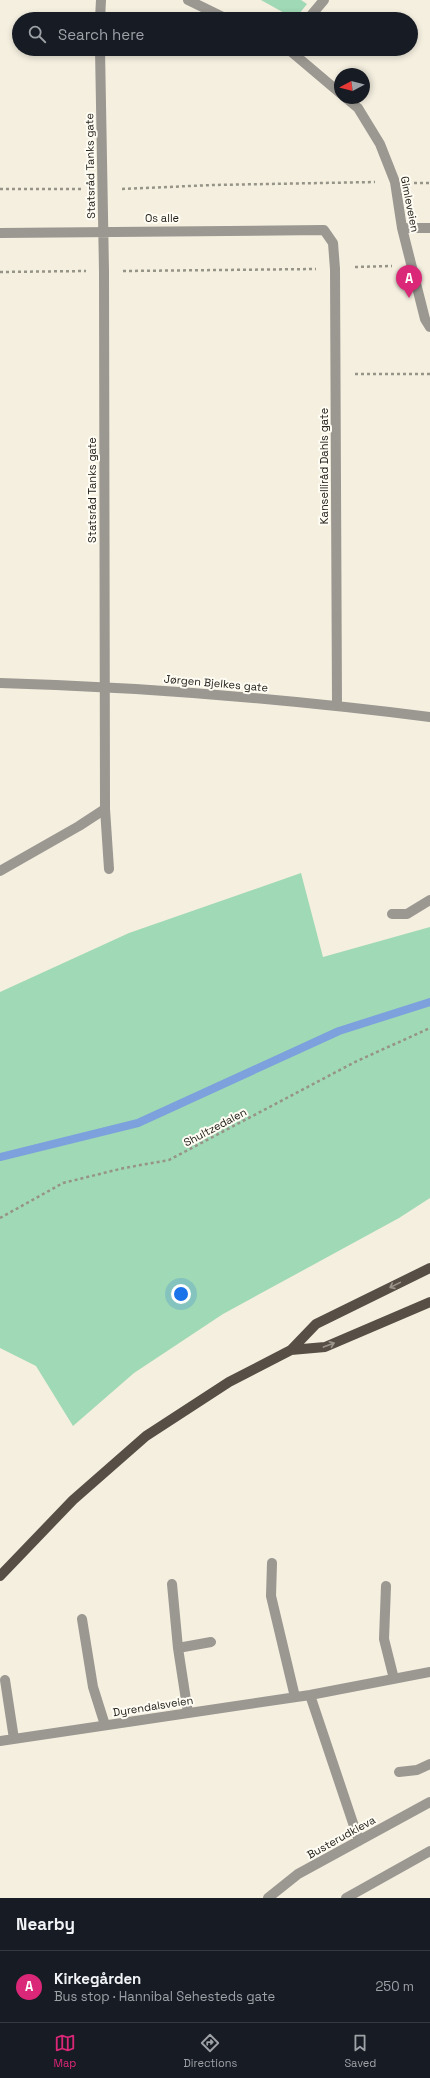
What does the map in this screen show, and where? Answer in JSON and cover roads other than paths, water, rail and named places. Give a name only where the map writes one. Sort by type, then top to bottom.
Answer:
[{"type":"main road","points":[[0,1576],[73,1500],[146,1436],[229,1382],[291,1350],[316,1324],[430,1268]]},
{"type":"main road","points":[[291,1350],[325,1347],[430,1302]]},
{"type":"street","points":[[100,12],[101,0]]},
{"type":"street","points":[[188,0],[213,12]]},
{"type":"street","points":[[314,12],[324,0]]},
{"type":"street","name":"Statsråd Tanks gate","points":[[100,56],[104,271],[105,809],[109,869]]},
{"type":"street","points":[[296,56],[334,88]]},
{"type":"street","name":"Gimleveien","points":[[353,104],[358,108],[380,144],[395,182],[402,228],[411,266],[425,320],[430,327]]},
{"type":"street","points":[[402,228],[430,228]]},
{"type":"street","name":"Os alle","points":[[0,233],[103,230],[324,230]]},
{"type":"street","name":"Kanselliråd Dahls gate","points":[[324,230],[333,243],[335,269],[338,705]]},
{"type":"street","name":"Jørgen Bjelkes gate","points":[[0,683],[104,686],[338,705],[430,717]]},
{"type":"street","points":[[0,871],[105,809]]},
{"type":"street","points":[[392,914],[407,914],[430,900]]},
{"type":"street","points":[[272,1563],[271,1596],[295,1697]]},
{"type":"street","points":[[172,1584],[178,1648],[188,1713]]},
{"type":"street","points":[[386,1586],[384,1639],[394,1679]]},
{"type":"street","points":[[82,1618],[93,1687],[105,1725]]},
{"type":"street","points":[[178,1648],[212,1642]]},
{"type":"street","name":"Dyrendalsveien","points":[[0,1741],[295,1697],[430,1672]]},
{"type":"street","points":[[5,1680],[14,1739]]},
{"type":"street","points":[[310,1694],[359,1841]]},
{"type":"street","points":[[399,1772],[417,1770],[430,1764]]},
{"type":"street","name":"Busterudkleva","points":[[268,1898],[298,1874],[430,1802]]},
{"type":"street","points":[[346,1898],[430,1851]]},
{"type":"waterway","points":[[0,1157],[138,1123],[339,1031],[430,1002]]},
{"type":"place","name":"Kirkegården","points":[[409,298]]}]
